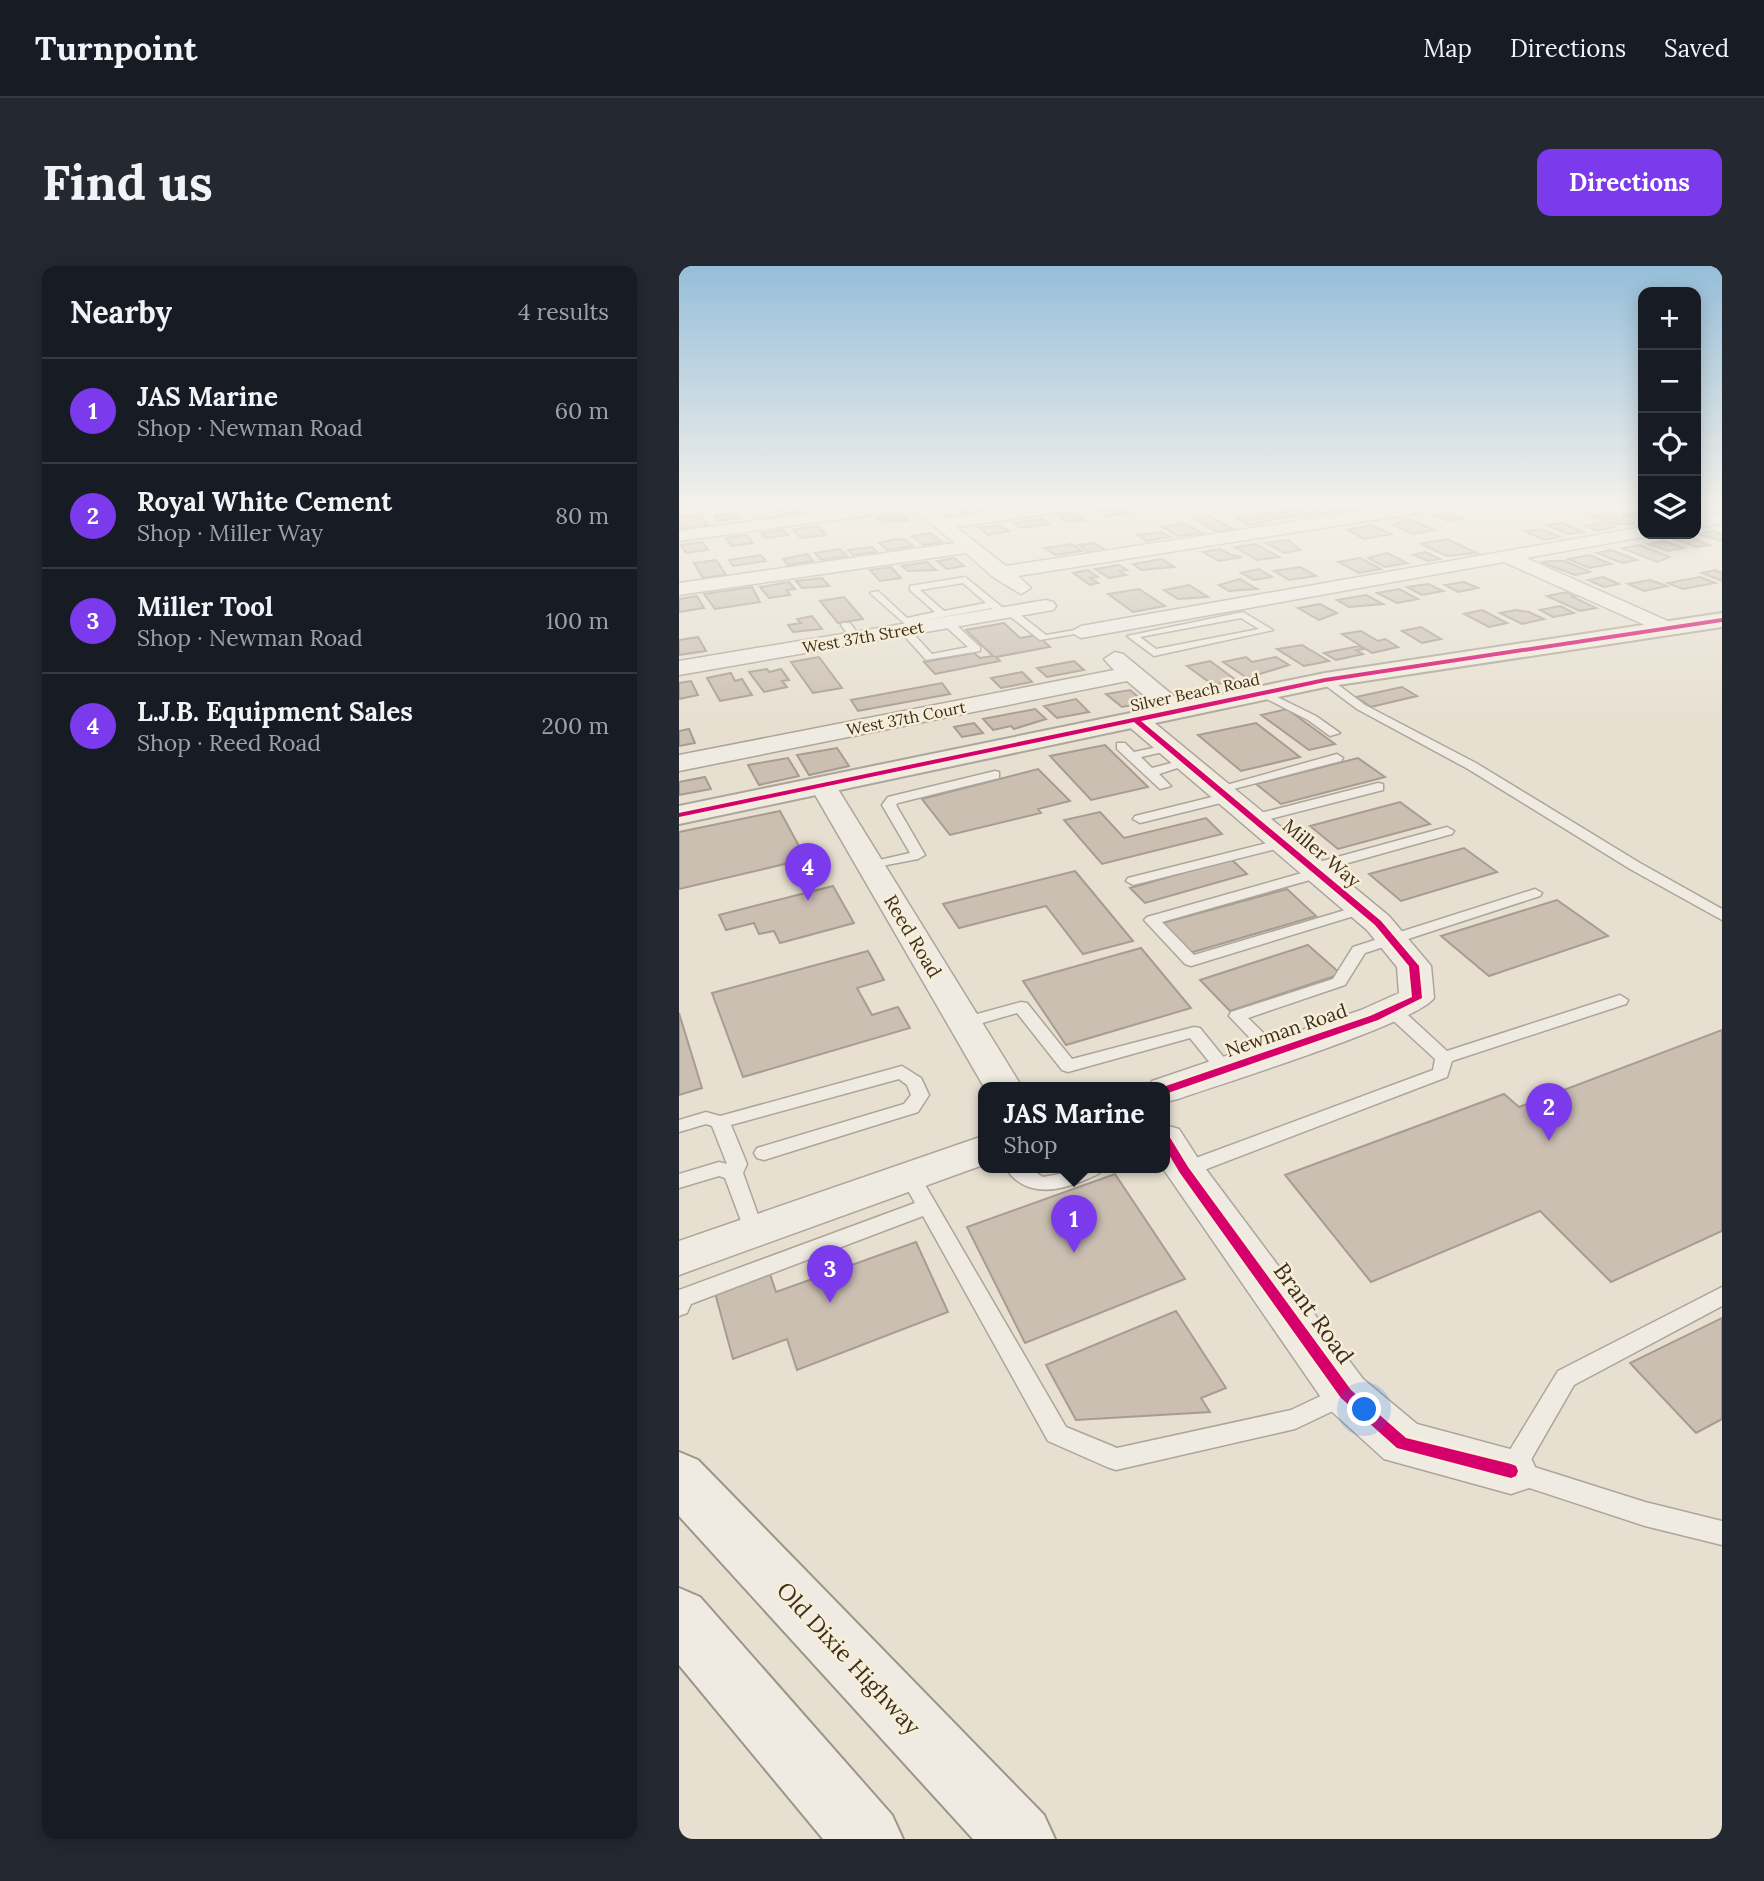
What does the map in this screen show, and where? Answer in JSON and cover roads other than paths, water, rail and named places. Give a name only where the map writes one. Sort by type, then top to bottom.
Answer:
[{"type":"street","points":[[679,589],[752,578]]},
{"type":"street","points":[[1008,578],[1081,632],[1177,711]]},
{"type":"street","points":[[1081,632],[1180,621],[1398,578]]},
{"type":"street","points":[[1556,578],[1672,630]]},
{"type":"street","points":[[1640,615],[1708,601]]},
{"type":"street","name":"West 37th Street","points":[[679,668],[851,632],[904,630],[945,618],[1046,606]]},
{"type":"street","name":"Silver Beach Road","points":[[679,815],[1325,680],[1672,630],[1722,620]]},
{"type":"street","name":"West 37th Court","points":[[679,763],[1133,673]]},
{"type":"street","name":"Miller Way","points":[[1136,720],[1361,909],[1391,938],[1414,966],[1404,1004]]},
{"type":"street","name":"Reed Road","points":[[823,786],[1000,1082]]},
{"type":"street","name":"Newman Road","points":[[1170,1088],[1404,1004]]},
{"type":"street","points":[[679,1258],[754,1232],[919,1192],[978,1153]]},
{"type":"street","name":"Brant Road","points":[[1174,1154],[1346,1394],[1402,1443],[1511,1471]]},
{"type":"street","name":"Old Dixie Highway","points":[[679,1477],[1020,1839]]},
{"type":"street","points":[[679,1618],[868,1839]]},
{"type":"lane","points":[[904,630],[930,658],[976,649],[913,588],[965,580],[1044,638],[1081,632]]},
{"type":"lane","points":[[875,593],[905,621],[945,618]]},
{"type":"lane","points":[[1243,615],[1268,630],[1154,653],[1132,636],[1180,621],[1243,615]]},
{"type":"lane","points":[[1325,680],[1361,708],[1462,761],[1635,866],[1722,915]]},
{"type":"lane","points":[[1263,693],[1312,718],[1334,733]]},
{"type":"lane","points":[[1121,746],[1165,786]]},
{"type":"lane","points":[[1132,756],[1177,754]]},
{"type":"lane","points":[[1150,772],[1177,754]]},
{"type":"lane","points":[[1140,819],[1337,758]]},
{"type":"lane","points":[[922,765],[939,787]]},
{"type":"lane","points":[[871,866],[918,855],[889,805],[901,796],[995,775]]},
{"type":"lane","points":[[1254,819],[1378,787]]},
{"type":"lane","points":[[1361,909],[1191,961],[1152,920],[1447,831]]},
{"type":"lane","points":[[1133,881],[1283,843]]},
{"type":"lane","points":[[1274,1053],[1237,1016],[1339,982],[1359,950],[1535,893]]},
{"type":"lane","points":[[1444,1058],[1620,1000]]},
{"type":"lane","points":[[1174,1154],[1441,1073],[1444,1058],[1404,1004]]},
{"type":"lane","points":[[965,1023],[1021,1007],[1068,1066],[1194,1032],[1225,1070]]},
{"type":"lane","points":[[679,1126],[706,1118],[720,1122],[902,1072],[915,1082],[920,1095],[911,1108],[764,1153]]},
{"type":"lane","points":[[720,1122],[737,1164],[733,1173],[754,1232]]},
{"type":"lane","points":[[679,1181],[719,1169],[733,1173]]},
{"type":"lane","points":[[1020,1173],[1027,1181],[1044,1186],[1080,1173]]},
{"type":"lane","points":[[679,1307],[682,1298],[919,1192],[1057,1434],[1116,1459],[1295,1419],[1346,1394]]},
{"type":"lane","points":[[1722,1296],[1566,1378],[1511,1471],[1645,1514],[1722,1534]]},
{"type":"place","name":"L.J.B. Equipment Sales","points":[[808,901]]},
{"type":"place","name":"Royal White Cement","points":[[1549,1141]]},
{"type":"place","name":"JAS Marine","points":[[1074,1253]]},
{"type":"place","name":"Miller Tool","points":[[830,1303]]}]
